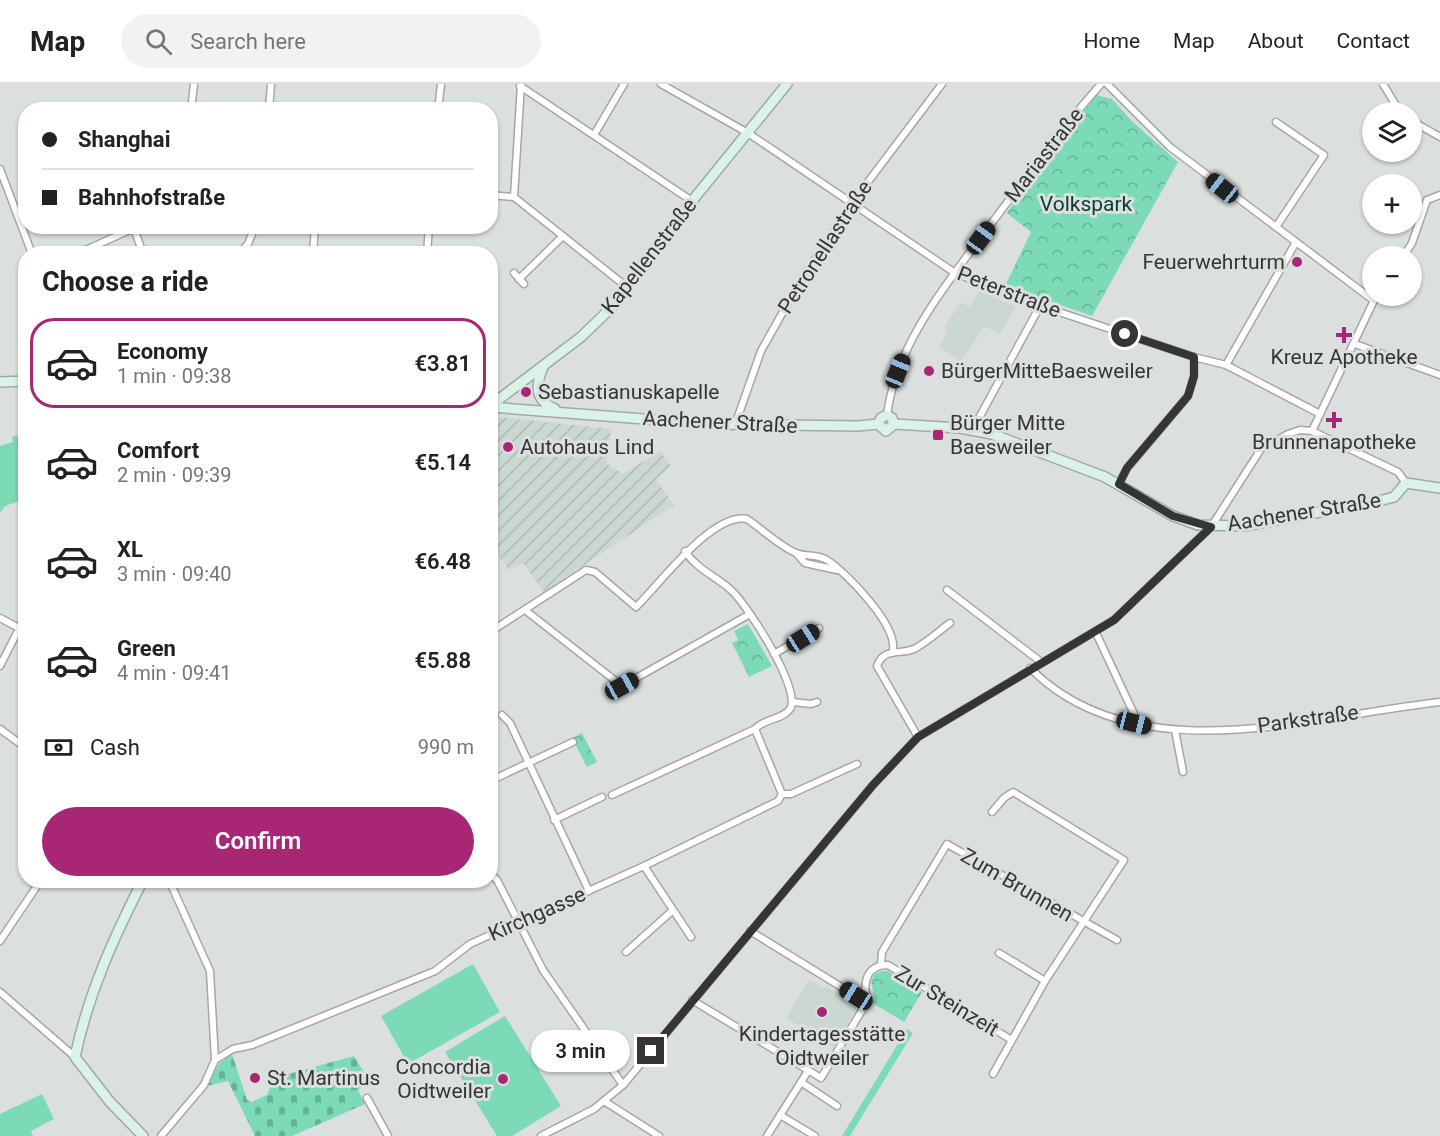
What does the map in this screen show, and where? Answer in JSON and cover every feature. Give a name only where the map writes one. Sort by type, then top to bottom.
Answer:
[{"type":"main road","name":"Kapellenstraße","points":[[498,400],[581,337],[611,308],[692,201],[787,84]]},
{"type":"main road","points":[[544,365],[537,383],[539,398],[544,404],[562,412]]},
{"type":"main road","points":[[0,382],[18,381]]},
{"type":"main road","name":"Aachener Straße","points":[[498,407],[735,425],[878,424]]},
{"type":"main road","points":[[887,415],[892,418],[894,424],[886,431],[878,424],[881,418],[887,415]]},
{"type":"main road","name":"Aachener Straße","points":[[894,424],[973,429],[1043,452],[1119,484],[1173,516],[1211,527],[1245,526],[1375,502],[1394,497],[1407,483],[1440,489]]},
{"type":"main road","points":[[139,888],[113,939],[84,1017],[75,1057],[110,1102],[143,1136]]},
{"type":"street","points":[[192,102],[194,84]]},
{"type":"street","points":[[269,102],[271,84]]},
{"type":"street","points":[[439,102],[441,84]]},
{"type":"street","points":[[594,135],[624,84]]},
{"type":"street","name":"Peterstraße","points":[[661,84],[748,133],[955,273],[1040,306],[1194,357],[1226,365],[1320,414]]},
{"type":"street","name":"Petronellastraße","points":[[735,425],[761,351],[798,285],[852,203],[942,84]]},
{"type":"street","name":"Mariastraße","points":[[887,415],[893,384],[904,357],[955,273],[1056,134],[1101,84]]},
{"type":"street","points":[[1107,84],[1170,147],[1362,289]]},
{"type":"street","points":[[1383,84],[1394,102]]},
{"type":"street","points":[[520,85],[692,201]]},
{"type":"street","points":[[514,197],[520,85]]},
{"type":"street","points":[[1276,122],[1324,155],[1276,226]]},
{"type":"street","points":[[1422,127],[1440,137]]},
{"type":"street","points":[[0,168],[18,216]]},
{"type":"street","points":[[1410,246],[1427,200],[1440,195]]},
{"type":"street","points":[[498,196],[514,197],[628,288]]},
{"type":"street","points":[[95,246],[121,234]]},
{"type":"street","points":[[514,273],[521,282],[563,236]]},
{"type":"street","points":[[1226,365],[1296,242]]},
{"type":"street","points":[[973,429],[1040,306]]},
{"type":"street","points":[[1312,432],[1371,306]]},
{"type":"street","points":[[1354,344],[1440,375]]},
{"type":"street","points":[[1119,484],[1127,468],[1188,396],[1194,376],[1194,357]]},
{"type":"street","points":[[541,1136],[604,1101],[623,1085],[873,785],[918,737],[1030,668],[1096,633],[1114,620],[1211,527],[1261,449],[1300,430],[1312,432],[1398,472],[1407,483]]},
{"type":"street","points":[[498,627],[586,570],[595,572],[636,607],[685,551],[729,522],[740,518],[747,519],[797,553],[805,563],[837,570]]},
{"type":"street","points":[[612,795],[755,729],[785,713],[793,702],[791,688],[750,614],[732,591],[691,561],[685,551]]},
{"type":"street","points":[[797,553],[820,556],[867,599],[891,634],[892,651]]},
{"type":"street","points":[[947,590],[1041,662]]},
{"type":"street","points":[[525,610],[622,686],[750,614]]},
{"type":"street","points":[[0,618],[18,627]]},
{"type":"street","points":[[918,737],[879,671],[879,661],[892,651],[913,650],[950,624]]},
{"type":"street","points":[[774,654],[819,628]]},
{"type":"street","points":[[0,666],[18,630]]},
{"type":"street","points":[[1096,633],[1134,714],[1134,723]]},
{"type":"street","name":"Parkstraße","points":[[1030,668],[1064,694],[1095,712],[1134,723],[1175,730],[1249,727],[1440,702]]},
{"type":"street","points":[[793,702],[811,704],[818,702]]},
{"type":"street","points":[[502,715],[510,723],[589,891]]},
{"type":"street","points":[[0,729],[18,742]]},
{"type":"street","points":[[755,729],[782,794]]},
{"type":"street","points":[[1175,730],[1183,772]]},
{"type":"street","points":[[498,777],[573,742]]},
{"type":"street","name":"Kirchgasse","points":[[215,1060],[233,1048],[252,1045],[435,971],[470,944],[644,866],[778,801],[782,794],[791,794],[857,764]]},
{"type":"street","name":"Zur Steinzeit","points":[[992,812],[1004,798],[1013,792],[1124,860],[1045,981],[1010,1039],[1010,1045],[993,1074]]},
{"type":"street","points":[[554,820],[602,797]]},
{"type":"street","name":"Zum Brunnen","points":[[881,965],[882,952],[947,844],[985,867],[1009,877],[1083,922]]},
{"type":"street","points":[[644,866],[691,937]]},
{"type":"street","points":[[498,882],[543,970],[623,1085]]},
{"type":"street","points":[[0,941],[36,888]]},
{"type":"street","points":[[161,1136],[204,1086],[215,1060],[210,971],[173,888]]},
{"type":"street","points":[[626,952],[672,911]]},
{"type":"street","points":[[1083,922],[1117,940]]},
{"type":"street","points":[[750,931],[856,996]]},
{"type":"street","points":[[999,952],[1045,981]]},
{"type":"street","name":"Zur Steinzeit","points":[[808,1071],[821,1078],[867,1002],[864,987],[866,977],[875,967],[881,965],[888,965],[1010,1039]]},
{"type":"street","points":[[0,992],[75,1057]]},
{"type":"street","points":[[692,1000],[808,1071],[767,1136]]},
{"type":"street","points":[[801,1082],[837,1106]]},
{"type":"street","points":[[367,1098],[388,1136]]},
{"type":"street","points":[[604,1101],[659,1136]]},
{"type":"street","points":[[780,1115],[815,1136]]},
{"type":"shaded area","points":[[979,291],[1016,307],[999,335],[985,326],[961,361],[939,347],[948,331],[944,328],[961,302],[969,307]]},
{"type":"shaded area","points":[[498,417],[611,429],[606,463],[623,474],[660,451],[671,466],[656,479],[674,505],[544,592],[523,563],[509,570],[498,555]]},
{"type":"shaded area","name":"Kindertagesstätte Oidtweiler","points":[[809,979],[824,988],[826,986],[858,1006],[833,1047],[786,1018]]},
{"type":"green space","name":"Volkspark","points":[[1096,95],[1112,99],[1133,122],[1178,162],[1092,316],[1005,286],[1031,232],[1007,213],[1037,168]]},
{"type":"green space","points":[[18,435],[18,501],[5,506],[0,513],[0,446],[13,442],[12,437]]},
{"type":"green space","points":[[748,624],[772,666],[749,677],[732,643],[738,640],[734,631]]},
{"type":"green space","points":[[582,733],[597,762],[587,767],[572,738]]},
{"type":"green space","points":[[473,964],[500,1012],[408,1064],[381,1016]]},
{"type":"green space","points":[[888,971],[922,992],[904,1022],[873,1003],[875,999],[871,981],[875,974]]},
{"type":"green space","name":"Concordia Oidtweiler","points":[[505,1016],[561,1106],[512,1136],[497,1136],[445,1052]]},
{"type":"green space","points":[[907,1029],[913,1033],[850,1136],[842,1136]]},
{"type":"green space","points":[[232,1054],[247,1100],[252,1102],[267,1095],[274,1078],[354,1056],[370,1082],[358,1090],[365,1104],[292,1136],[255,1136],[228,1081],[207,1086],[219,1064]]},
{"type":"green space","points":[[42,1094],[54,1119],[31,1131],[33,1136],[0,1136],[0,1114]]},
{"type":"place","name":"Feuerwehrturm","points":[[1297,262]]},
{"type":"place","name":"Kreuz Apotheke","points":[[1344,335]]},
{"type":"place","name":"BürgerMitteBaesweiler","points":[[929,371]]},
{"type":"place","name":"Sebastianuskapelle","points":[[526,392]]},
{"type":"place","name":"Brunnenapotheke","points":[[1334,420]]},
{"type":"place","name":"Bürger Mitte Baesweiler","points":[[938,435]]},
{"type":"place","name":"Autohaus Lind","points":[[508,447]]},
{"type":"place","name":"Kindertagesstätte Oidtweiler","points":[[822,1012]]},
{"type":"place","name":"St. Martinus","points":[[255,1078]]},
{"type":"place","name":"Concordia Oidtweiler","points":[[503,1079]]},
{"type":"route","points":[[651,1051],[873,785],[918,737],[1041,662],[1096,633],[1114,620],[1211,527],[1173,516],[1119,484],[1127,468],[1188,396],[1194,376],[1194,357],[1125,334]]}]
